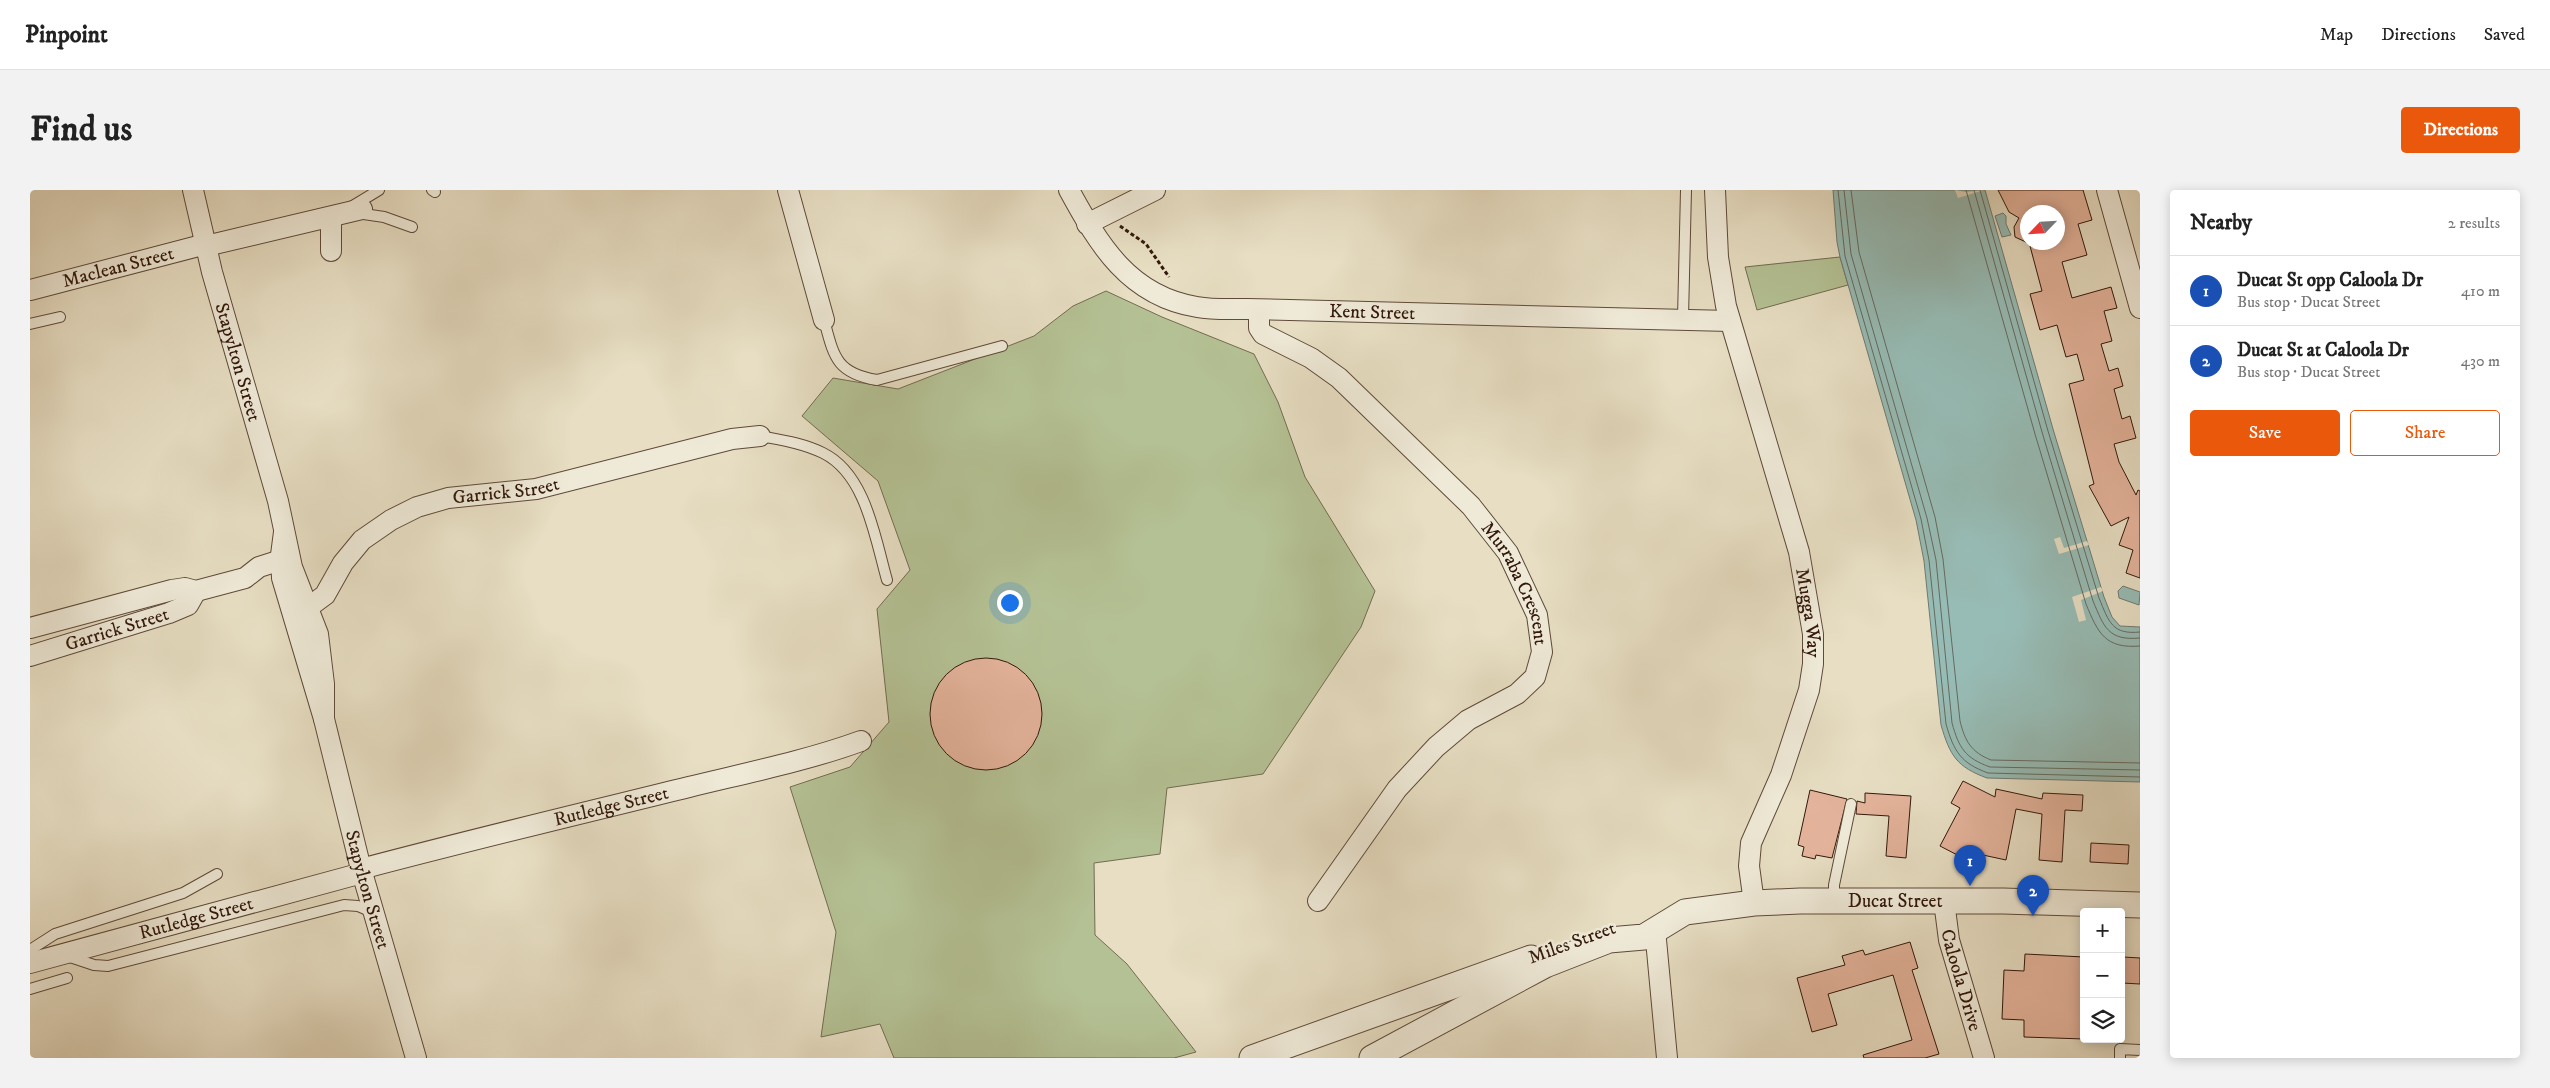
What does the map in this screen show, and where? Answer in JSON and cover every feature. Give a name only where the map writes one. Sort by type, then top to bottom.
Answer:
[{"type":"street","name":"Stapylton Street","points":[[193,190],[206,245],[269,469],[297,582],[301,613]]},
{"type":"street","points":[[788,190],[824,320]]},
{"type":"street","name":"Kent Street","points":[[1069,190],[1087,224],[1113,261],[1124,272],[1153,292],[1176,302],[1199,308],[1683,318],[1730,321]]},
{"type":"street","points":[[1087,224],[1155,190]]},
{"type":"street","name":"Mugga Way","points":[[1715,190],[1718,258],[1730,321],[1799,552],[1811,617],[1814,648],[1811,676],[1797,728],[1781,775],[1751,843],[1750,866],[1754,903]]},
{"type":"street","points":[[2107,190],[2140,308]]},
{"type":"street","name":"Maclean Street","points":[[30,290],[206,245],[345,213]]},
{"type":"street","points":[[331,251],[345,213]]},
{"type":"street","name":"Murraba Crescent","points":[[1259,310],[1259,328],[1263,334],[1310,358],[1339,378],[1470,506],[1508,553],[1537,615],[1542,652],[1534,676],[1517,694],[1468,720],[1436,748],[1397,789],[1318,901]]},
{"type":"street","name":"Garrick Street","points":[[301,613],[327,592],[343,563],[362,540],[391,520],[417,507],[448,498],[536,489],[732,439],[760,436]]},
{"type":"street","name":"Stapylton Street","points":[[284,532],[281,560],[283,584],[301,613],[318,634],[321,650],[324,719],[361,871],[416,1058]]},
{"type":"street","points":[[281,560],[297,582]]},
{"type":"street","name":"Garrick Street","points":[[30,628],[172,590],[185,588],[196,591],[245,578],[259,567],[281,560]]},
{"type":"street","name":"Garrick Street","points":[[30,656],[169,613],[188,605],[196,591]]},
{"type":"street","name":"Rutledge Street","points":[[30,963],[61,956],[475,838],[583,814],[861,741]]},
{"type":"street","name":"Ducat Street","points":[[1654,929],[1686,912],[1754,903],[1944,901],[2140,906]]},
{"type":"street","name":"Caloola Drive","points":[[1944,901],[1949,940],[1984,1058]]},
{"type":"street","name":"Miles Street","points":[[1252,1058],[1618,926],[1634,924],[1654,929]]},
{"type":"street","points":[[1654,929],[1667,1058]]},
{"type":"street","name":"Miles Street","points":[[1372,1058],[1545,965],[1609,940],[1641,938],[1654,929]]},
{"type":"lane","points":[[345,213],[363,198],[379,190]]},
{"type":"lane","points":[[1683,318],[1686,190]]},
{"type":"lane","points":[[345,213],[384,216],[412,227]]},
{"type":"lane","points":[[30,324],[60,317]]},
{"type":"lane","points":[[824,320],[832,348],[844,368],[859,377],[877,380],[1002,346]]},
{"type":"lane","points":[[760,436],[798,443],[821,452],[834,460],[843,469],[864,504],[887,580]]},
{"type":"lane","points":[[1834,901],[1834,885],[1852,804]]},
{"type":"lane","name":"Rutledge Street","points":[[30,950],[42,940],[58,933],[183,893],[217,874]]},
{"type":"lane","points":[[61,956],[108,966],[344,905],[358,906],[373,912]]},
{"type":"lane","points":[[30,989],[66,978]]},
{"type":"lane","points":[[2120,1058],[2120,1049],[2140,1050]]},
{"type":"path","points":[[1118,223],[1123,230],[1146,244],[1169,277]]},
{"type":"green space","points":[[1840,257],[1848,285],[1757,310],[1745,267]]},
{"type":"green space","points":[[1106,291],[1162,317],[1254,354],[1278,402],[1305,477],[1375,591],[1361,627],[1263,774],[1167,788],[1160,854],[1094,863],[1095,935],[1127,964],[1196,1052],[1174,1058],[894,1058],[880,1024],[821,1037],[836,932],[790,787],[850,767],[889,722],[877,609],[910,570],[878,481],[802,416],[833,378],[898,389],[1034,336],[1073,306]]},
{"type":"water","points":[[1833,190],[1985,190],[2053,429],[2104,597],[2112,617],[2120,626],[2140,627],[2140,782],[1987,778],[1962,765],[1948,745],[1941,725],[1924,561],[1916,520],[1840,257]]},
{"type":"water","points":[[2003,213],[2006,216],[2006,224],[2011,235],[2002,237],[1995,216]]},
{"type":"water","points":[[2123,586],[2140,592],[2139,605],[2119,598],[2118,591]]},
{"type":"pier","points":[[1955,190],[1966,192],[1984,190],[1958,198]]},
{"type":"pier","points":[[2060,537],[2064,548],[2087,541],[2089,545],[2059,554],[2054,539]]},
{"type":"pier","points":[[2101,587],[2103,591],[2081,600],[2086,620],[2079,622],[2072,597]]},
{"type":"building","points":[[1998,190],[2083,190],[2092,220],[2078,224],[2087,255],[2062,262],[2072,298],[2111,287],[2117,308],[2104,311],[2112,341],[2101,344],[2109,371],[2118,368],[2123,386],[2114,389],[2122,419],[2130,416],[2136,438],[2114,444],[2119,462],[2136,495],[2138,490],[2140,491],[2140,578],[2126,573],[2133,550],[2119,545],[2129,517],[2111,526],[2089,486],[2094,484],[2069,384],[2084,380],[2077,354],[2066,357],[2057,325],[2040,330],[2030,294],[2042,291],[2031,250],[2065,250],[2065,205],[2020,205],[2020,239],[2015,237],[2014,227],[2019,218],[2009,212]]},
{"type":"building","points":[[986,658],[1007,662],[1026,674],[1038,693],[1042,714],[1038,735],[1026,754],[1007,766],[986,770],[965,766],[946,754],[934,735],[930,714],[934,693],[946,674],[965,662]]},
{"type":"building","points":[[1963,781],[1995,797],[1996,789],[2042,799],[2043,793],[2083,795],[2082,811],[2065,810],[2062,862],[2039,860],[2042,814],[2016,809],[2006,860],[1969,852],[1965,859],[1940,846],[1960,808],[1951,803]]},
{"type":"building","points":[[1810,790],[1847,799],[1832,858],[1816,855],[1815,859],[1802,856],[1804,847],[1798,845]]},
{"type":"building","points":[[1865,793],[1911,796],[1906,858],[1886,856],[1889,816],[1856,814],[1857,801],[1865,803]]},
{"type":"building","points":[[2091,843],[2129,845],[2128,864],[2090,862]]},
{"type":"building","points":[[1910,942],[1918,968],[1912,970],[1939,1054],[1925,1058],[1864,1058],[1863,1055],[1912,1040],[1893,975],[1828,994],[1837,1025],[1812,1032],[1797,978],[1845,965],[1842,956],[1863,950],[1865,955]]},
{"type":"building","points":[[2025,954],[2080,957],[2080,1039],[2024,1037],[2024,1020],[2002,1019],[2004,970],[2024,971]]},
{"type":"building","points":[[2125,957],[2140,958],[2140,984],[2125,983]]},
{"type":"place","name":"Ducat St opp Caloola Dr","points":[[1970,886]]},
{"type":"place","name":"Ducat St at Caloola Dr","points":[[2033,916]]}]
